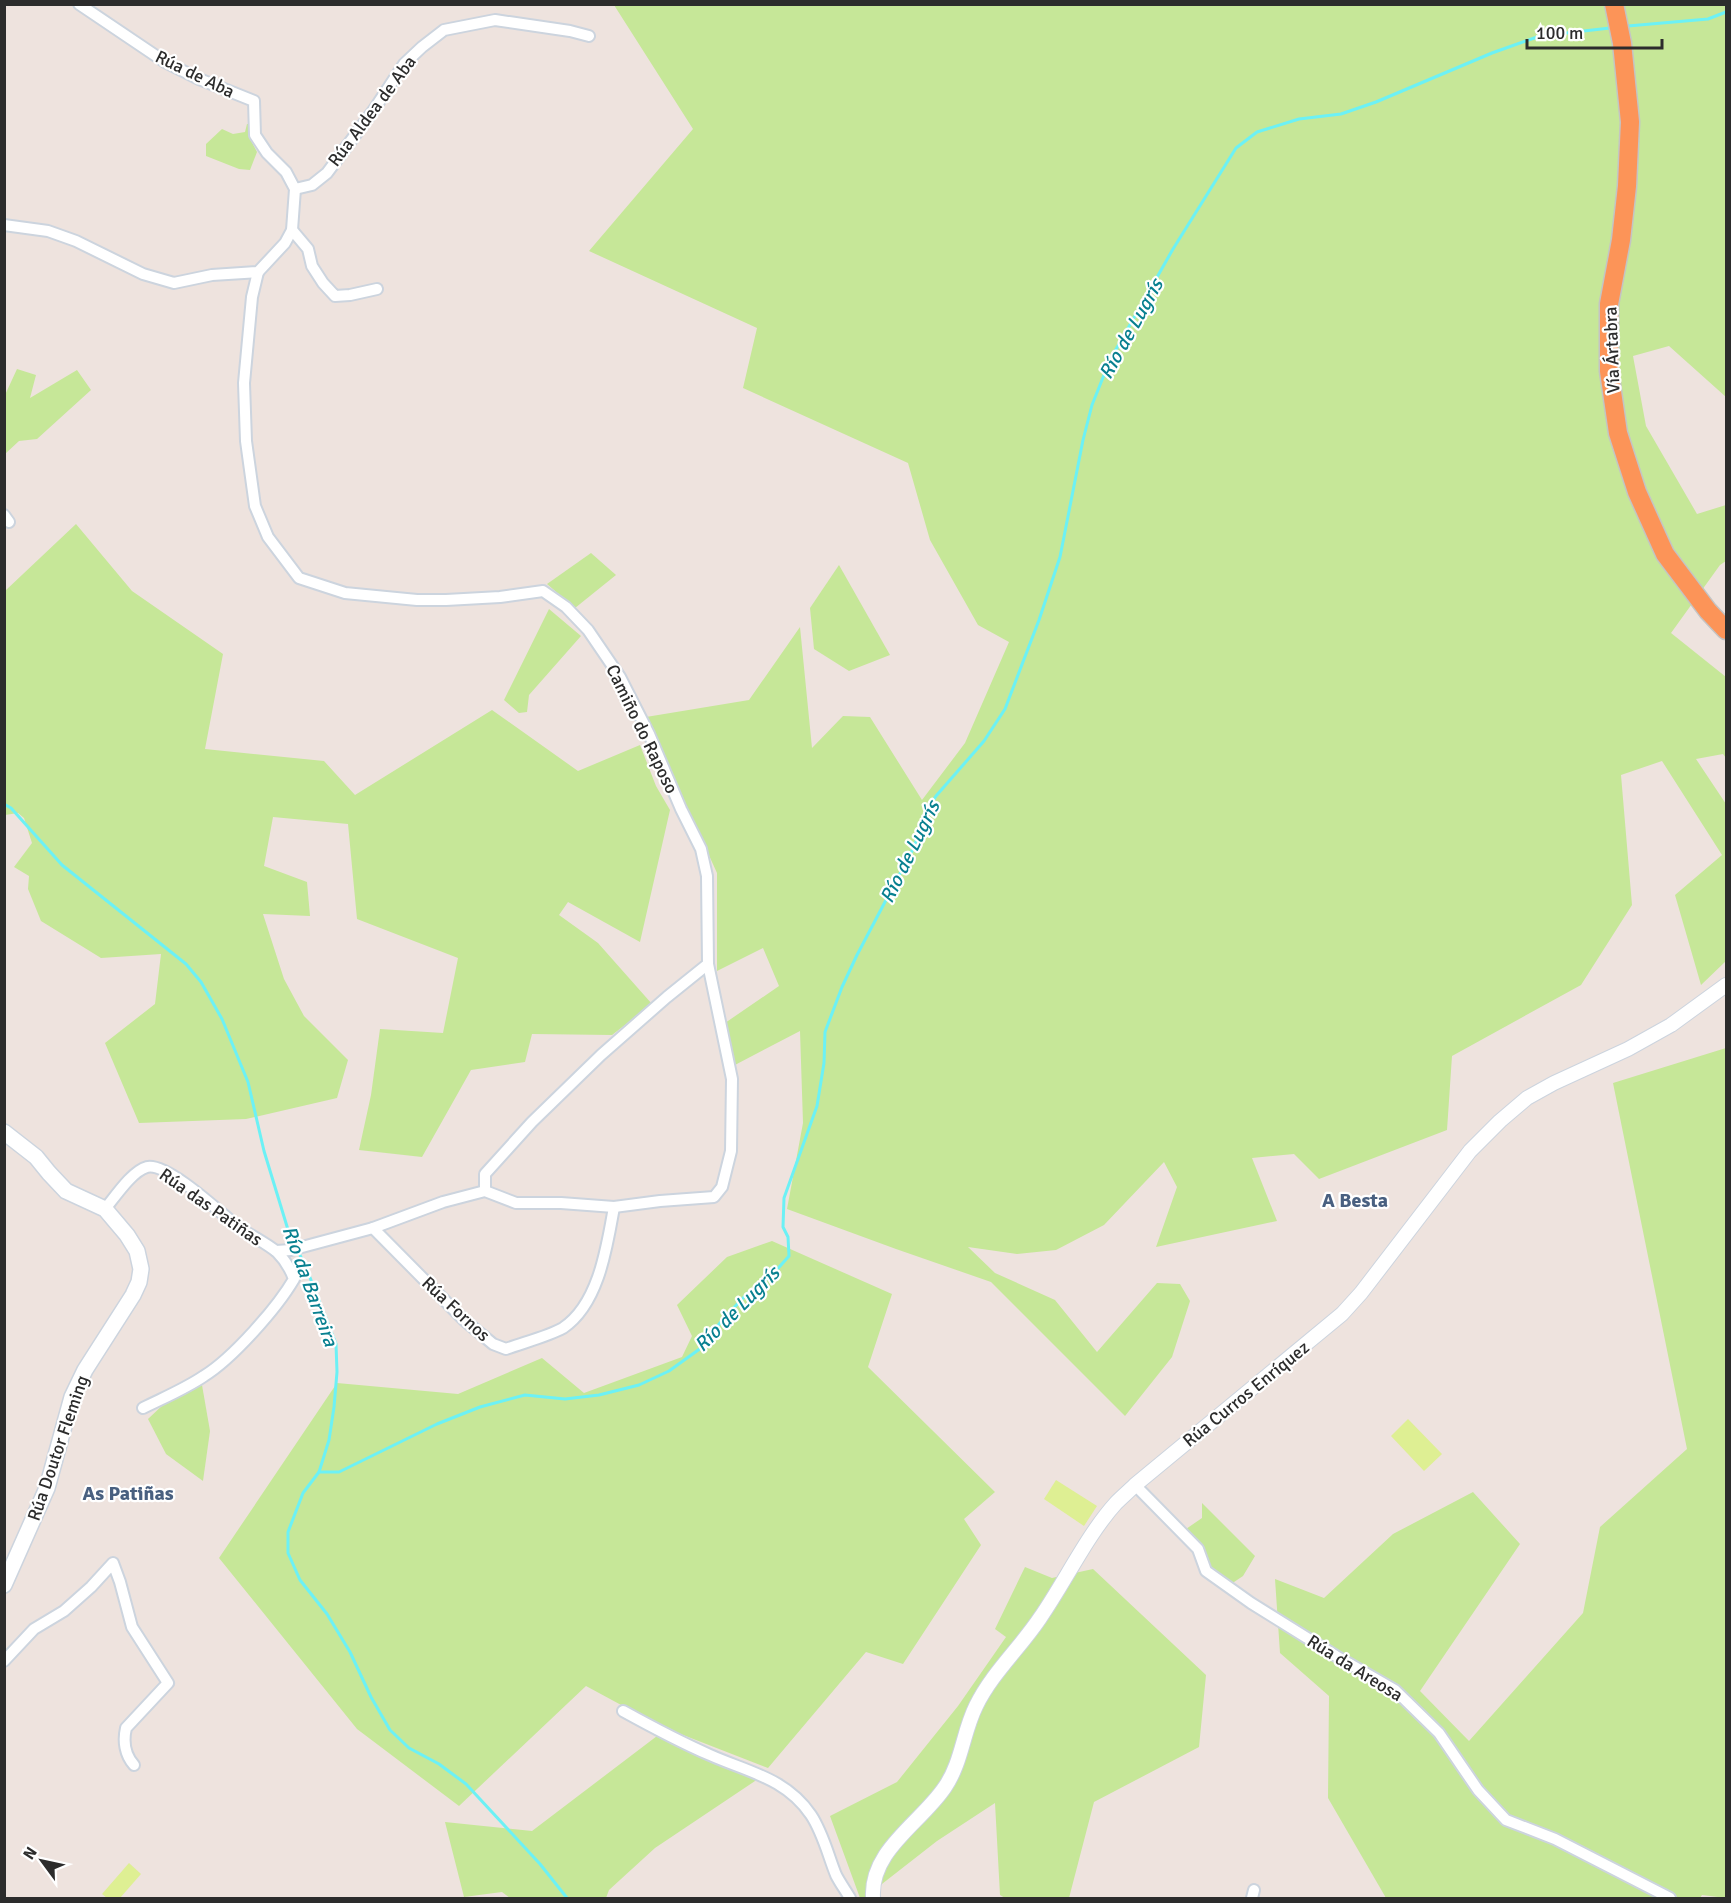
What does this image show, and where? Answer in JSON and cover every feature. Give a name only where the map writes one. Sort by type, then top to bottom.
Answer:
[{"type":"highway","name":"Vía Ártabra","points":[[1614,4],[1622,43],[1630,122],[1628,186],[1609,304],[1609,370],[1618,433],[1637,492],[1665,554],[1708,611],[1726,630]]},
{"type":"main road","name":"Rúa Doutor Fleming","points":[[4,1132],[36,1157],[66,1191],[105,1209],[137,1251],[141,1269],[139,1282],[85,1371],[72,1397],[47,1488],[4,1585]]},
{"type":"street","name":"Rúa de Aba","points":[[78,4],[165,62],[199,79],[254,101],[255,135],[267,153],[285,172],[295,189]]},
{"type":"street","name":"Rúa Aldea de Aba","points":[[295,189],[312,185],[327,173],[404,64],[444,30],[495,20],[589,36]]},
{"type":"street","points":[[4,225],[48,231],[76,241],[142,274],[174,283],[212,275],[258,272],[285,243],[292,230],[295,189]]},
{"type":"street","points":[[292,230],[309,249],[312,266],[335,296],[377,289]]},
{"type":"street","name":"Camiño do Raposo","points":[[258,272],[252,297],[244,395],[246,441],[255,506],[267,537],[299,578],[345,594],[446,600],[521,595],[543,591],[567,607],[588,630],[620,677],[701,849],[707,876],[708,964]]},
{"type":"street","points":[[276,1251],[291,1250],[373,1228],[443,1202],[485,1191],[516,1203],[561,1203],[614,1207],[714,1197],[722,1187],[731,1151],[732,1079],[708,964],[623,1034],[532,1122],[485,1174],[485,1191]]},
{"type":"street","name":"Rúa Curros Enríquez","points":[[873,1899],[874,1882],[879,1866],[889,1850],[946,1786],[956,1767],[975,1709],[986,1688],[1039,1619],[1116,1503],[1342,1314],[1361,1293],[1470,1151],[1500,1120],[1527,1098],[1545,1088],[1628,1049],[1671,1025],[1726,986]]},
{"type":"street","name":"Rúa das Patiñas","points":[[105,1209],[133,1176],[147,1167],[160,1168],[204,1198],[239,1227],[276,1251],[289,1266],[294,1279],[285,1295],[227,1358],[204,1376],[143,1408]]},
{"type":"street","name":"Rúa Fornos","points":[[373,1228],[465,1320],[493,1344],[506,1349],[562,1329],[577,1315],[592,1291],[607,1250],[614,1207]]},
{"type":"street","name":"Rúa da Areosa","points":[[1135,1485],[1198,1550],[1206,1571],[1251,1603],[1395,1690],[1439,1733],[1478,1790],[1506,1820],[1555,1839],[1670,1899]]},
{"type":"street","points":[[4,1661],[34,1629],[64,1611],[113,1563],[132,1627],[168,1683],[126,1728],[124,1736],[126,1748],[129,1759],[134,1765]]},
{"type":"street","points":[[624,1711],[673,1738],[713,1757],[769,1778],[783,1787],[811,1815],[819,1829],[837,1877],[850,1899]]},
{"type":"green space","points":[[614,5],[1726,5],[1726,397],[1669,346],[1633,356],[1646,426],[1697,514],[1726,505],[1726,561],[1720,565],[1671,633],[1726,677],[1726,758],[1723,754],[1696,759],[1726,804],[1726,961],[1701,985],[1675,895],[1722,855],[1662,761],[1621,775],[1632,905],[1581,985],[1452,1056],[1447,1130],[1319,1179],[1294,1154],[1252,1158],[1277,1221],[1156,1247],[1177,1187],[1164,1162],[1104,1225],[1056,1250],[1017,1254],[968,1247],[995,1273],[1055,1300],[1097,1352],[1157,1283],[1180,1284],[1190,1301],[1172,1357],[1125,1416],[991,1282],[787,1209],[803,1123],[800,1031],[733,1066],[725,1023],[779,986],[763,948],[717,971],[717,873],[646,717],[749,700],[800,627],[812,748],[843,716],[870,717],[922,800],[965,743],[1009,642],[978,625],[930,540],[908,463],[743,388],[757,328],[589,251],[693,129]]},
{"type":"green space","points":[[247,124],[251,124],[248,135],[257,152],[250,170],[239,169],[206,156],[206,144],[222,129],[233,134],[245,132]]},
{"type":"green space","points":[[17,369],[36,375],[30,398],[77,370],[91,390],[37,439],[19,441],[5,454],[5,395]]},
{"type":"green space","points":[[76,524],[132,591],[223,654],[205,749],[324,761],[355,795],[492,710],[578,771],[640,745],[656,786],[670,810],[640,942],[568,902],[559,915],[598,943],[652,1004],[612,1035],[532,1034],[525,1062],[471,1070],[422,1157],[359,1150],[371,1095],[380,1029],[443,1033],[458,958],[357,919],[348,824],[273,817],[264,866],[307,882],[310,916],[263,914],[284,979],[304,1016],[348,1060],[337,1098],[246,1119],[139,1123],[105,1043],[155,1004],[161,954],[101,958],[41,921],[28,889],[29,876],[14,867],[32,843],[24,818],[18,813],[5,815],[5,591]]},
{"type":"green space","points":[[591,553],[616,575],[575,608],[547,584]]},
{"type":"green space","points":[[839,565],[890,655],[849,671],[814,649],[810,608]]},
{"type":"green space","points":[[549,609],[581,636],[529,695],[527,712],[519,713],[504,700]]},
{"type":"green space","points":[[1726,1048],[1726,1898],[1702,1895],[1700,1898],[1386,1898],[1328,1798],[1329,1696],[1280,1653],[1275,1579],[1324,1598],[1393,1534],[1473,1492],[1520,1544],[1420,1691],[1469,1741],[1583,1613],[1600,1527],[1687,1449],[1613,1083]]},
{"type":"green space","points":[[772,1241],[892,1294],[868,1367],[995,1492],[964,1519],[981,1545],[903,1664],[866,1652],[768,1768],[660,1726],[586,1686],[459,1806],[357,1729],[219,1558],[337,1383],[458,1394],[542,1358],[584,1393],[682,1357],[692,1336],[677,1305],[727,1257]]},
{"type":"green space","points":[[202,1385],[210,1431],[203,1481],[166,1454],[148,1419],[166,1402]]},
{"type":"green space","points":[[1408,1419],[1442,1454],[1424,1471],[1391,1436]]},
{"type":"green space","points":[[1056,1480],[1097,1506],[1084,1526],[1044,1499]]},
{"type":"green space","points":[[1202,1503],[1255,1556],[1243,1576],[1231,1584],[1210,1569],[1202,1548],[1186,1529],[1202,1518]]},
{"type":"green space","points":[[1025,1567],[1052,1578],[1093,1569],[1206,1675],[1199,1747],[1094,1802],[1069,1898],[1005,1898],[1000,1895],[995,1803],[937,1841],[864,1898],[860,1898],[830,1816],[897,1782],[958,1706],[1006,1637],[995,1629]]},
{"type":"green space","points":[[657,1736],[761,1777],[655,1848],[609,1890],[606,1898],[510,1898],[502,1892],[464,1897],[445,1822],[532,1831]]},
{"type":"green space","points":[[129,1863],[141,1874],[120,1898],[107,1898],[102,1894]]},
{"type":"waterway","name":"Río de Lugrís","points":[[1628,26],[1708,19],[1726,12]]},
{"type":"waterway","name":"Río de Lugrís","points":[[319,1472],[339,1472],[437,1424],[480,1407],[525,1395],[565,1399],[599,1395],[639,1385],[669,1371],[701,1348],[723,1319],[747,1294],[773,1274],[789,1256],[788,1237],[783,1227],[784,1198],[817,1106],[824,1063],[825,1032],[842,987],[914,847],[926,812],[936,796],[984,741],[1005,709],[1060,557],[1083,440],[1092,405],[1110,360],[1173,249],[1236,148],[1257,132],[1299,119],[1341,114],[1540,36],[1610,28]]},
{"type":"waterway","name":"Río da Barreira","points":[[4,804],[11,808],[62,865],[186,964],[201,982],[222,1019],[248,1082],[264,1151],[289,1233],[295,1245]]},
{"type":"waterway","name":"Río da Barreira","points":[[298,1251],[336,1344],[337,1372],[329,1440],[319,1472],[303,1493],[288,1532],[288,1553],[300,1580],[327,1614],[350,1652],[371,1697],[390,1730],[409,1748],[439,1764],[466,1784],[540,1864],[567,1898]]},
{"type":"district","name":"A Besta","points":[[1355,1200]]},
{"type":"district","name":"As Patiñas","points":[[128,1493]]}]
